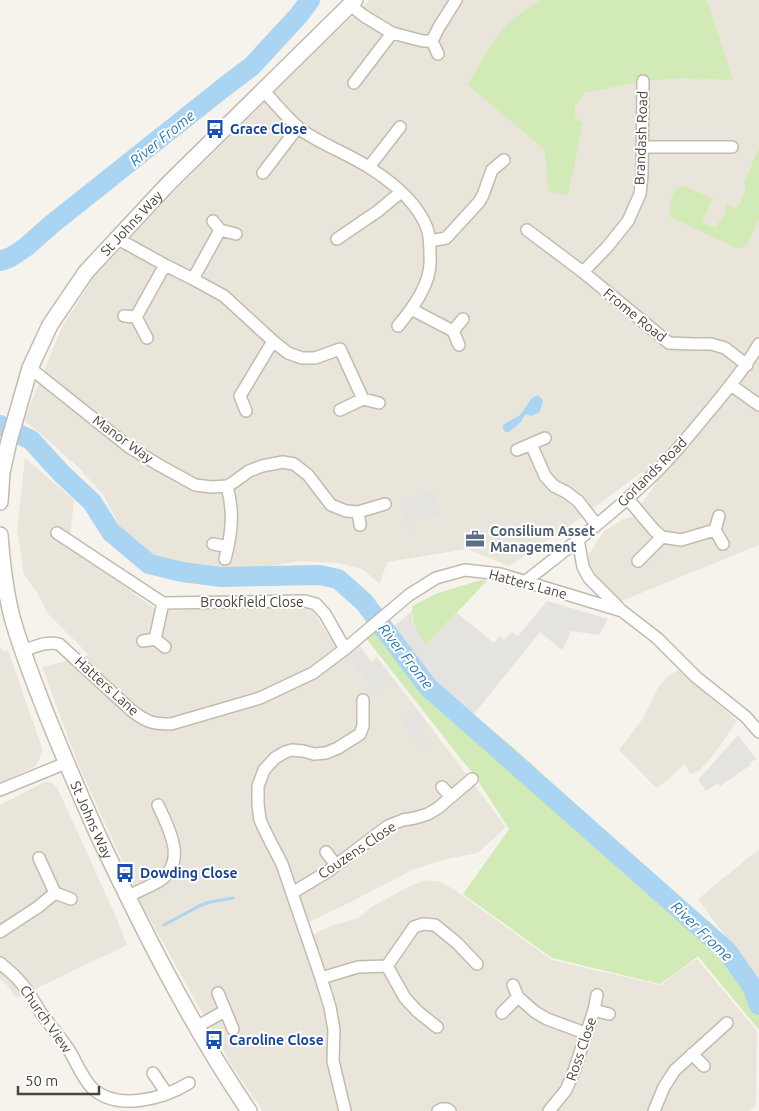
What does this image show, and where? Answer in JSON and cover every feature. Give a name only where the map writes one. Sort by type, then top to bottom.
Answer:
[{"type":"street","points":[[432,41],[456,0]]},
{"type":"street","points":[[352,2],[364,16],[392,33],[423,41],[432,41]]},
{"type":"street","name":"St Johns Way","points":[[0,502],[2,472],[30,368],[50,325],[86,272],[169,183],[352,2]]},
{"type":"street","points":[[354,83],[392,33]]},
{"type":"street","points":[[432,41],[438,54]]},
{"type":"street","name":"Brandash Road","points":[[583,272],[608,246],[628,221],[640,194],[643,81]]},
{"type":"street","points":[[262,90],[298,128],[325,145],[369,167],[401,192],[421,216],[427,228],[430,241],[430,265],[427,280],[411,310],[398,326]]},
{"type":"street","points":[[369,167],[400,127]]},
{"type":"street","points":[[264,173],[298,128]]},
{"type":"street","points":[[642,147],[732,148]]},
{"type":"street","points":[[430,241],[446,238],[479,202],[492,170],[504,160]]},
{"type":"street","points":[[337,238],[378,212],[401,192]]},
{"type":"street","points":[[193,278],[217,225],[236,234]]},
{"type":"street","name":"Frome Road","points":[[527,230],[583,272],[669,343],[712,344],[725,348],[747,365]]},
{"type":"street","points":[[118,238],[224,296],[288,353],[302,358],[316,358],[340,349],[363,399]]},
{"type":"street","points":[[136,316],[165,265]]},
{"type":"street","points":[[411,310],[453,331],[459,345]]},
{"type":"street","points":[[124,316],[136,316]]},
{"type":"street","points":[[136,316],[146,338]]},
{"type":"street","points":[[453,331],[463,319]]},
{"type":"street","points":[[246,411],[240,396],[273,341]]},
{"type":"street","name":"Gorlands Road","points":[[526,581],[628,499],[656,473],[682,445],[747,365],[759,344]]},
{"type":"street","name":"Manor Way","points":[[30,368],[129,447],[159,465],[195,485],[227,486]]},
{"type":"street","points":[[731,385],[759,405]]},
{"type":"street","points":[[340,410],[363,399],[379,403]]},
{"type":"street","points":[[517,450],[545,438]]},
{"type":"street","points":[[531,444],[545,476],[554,486],[578,501],[596,524]]},
{"type":"street","points":[[225,559],[232,517],[227,486],[249,471],[262,466],[283,462],[294,464],[308,475],[331,505],[346,511],[358,512],[385,504]]},
{"type":"street","points":[[628,499],[662,537],[682,540],[715,530]]},
{"type":"street","points":[[358,512],[360,525]]},
{"type":"street","points":[[719,516],[715,530],[723,544]]},
{"type":"street","points":[[57,533],[163,603],[155,639]]},
{"type":"street","name":"St Johns Way","points":[[0,535],[1,556],[12,616],[38,694],[66,763],[127,897],[168,977],[196,1027],[249,1111]]},
{"type":"street","points":[[638,561],[662,537]]},
{"type":"street","points":[[578,539],[582,567],[588,578],[622,611]]},
{"type":"street","points":[[213,544],[228,546]]},
{"type":"street","name":"Hatters Lane","points":[[23,651],[44,644],[59,644],[132,711],[145,720],[157,724],[171,724],[260,698],[313,673],[345,649],[408,595],[436,578],[465,570],[500,574],[622,611],[657,638],[696,677],[746,718],[759,732]]},
{"type":"street","name":"Brookfield Close","points":[[163,603],[305,601],[316,604],[325,614],[345,649]]},
{"type":"street","points":[[143,641],[155,639],[165,647]]},
{"type":"street","points":[[345,1111],[333,1060],[334,1030],[330,1007],[282,864],[260,820],[258,786],[264,770],[275,758],[285,752],[292,750],[314,754],[326,753],[360,734],[363,726],[362,700]]},
{"type":"street","points":[[0,790],[66,763]]},
{"type":"street","name":"Couzens Close","points":[[292,893],[327,872],[388,826],[428,814],[438,808],[472,779]]},
{"type":"street","points":[[442,787],[451,797]]},
{"type":"street","points":[[127,897],[160,880],[172,865],[175,856],[174,847],[158,805]]},
{"type":"street","points":[[326,852],[336,865]]},
{"type":"street","points":[[39,858],[55,893],[71,899]]},
{"type":"street","points":[[0,932],[33,911],[55,893]]},
{"type":"street","points":[[387,966],[414,927],[424,924],[435,925],[457,943],[477,964]]},
{"type":"street","name":"Church View","points":[[0,963],[22,984],[70,1051],[87,1082],[103,1097],[114,1102],[127,1103],[146,1100],[167,1094],[190,1083]]},
{"type":"street","points":[[321,978],[358,967],[387,966]]},
{"type":"street","points":[[387,966],[405,998],[437,1027]]},
{"type":"street","points":[[513,985],[518,997],[536,1012],[547,1019],[585,1033]]},
{"type":"street","points":[[218,993],[233,1029]]},
{"type":"street","name":"Ross Close","points":[[550,1111],[566,1090],[573,1074],[597,995]]},
{"type":"street","points":[[502,1013],[518,997]]},
{"type":"street","name":"Ross Close","points":[[594,1010],[609,1014]]},
{"type":"street","points":[[196,1027],[225,1011]]},
{"type":"street","points":[[654,1111],[664,1087],[676,1070],[727,1023]]},
{"type":"street","points":[[692,1054],[704,1066]]},
{"type":"street","points":[[154,1073],[167,1094]]},
{"type":"street","points":[[438,1111],[447,1109],[450,1111]]},
{"type":"shaded area","points":[[370,0],[759,0],[759,545],[619,602],[601,583],[590,566],[588,556],[604,531],[622,520],[633,516],[659,479],[642,472],[578,520],[509,566],[467,549],[387,562],[380,584],[362,569],[338,563],[300,561],[254,569],[157,559],[122,531],[104,496],[82,471],[24,420],[62,327],[94,277],[175,191],[283,83]]},
{"type":"shaded area","points":[[25,458],[74,500],[69,546],[158,611],[301,607],[312,611],[344,657],[359,644],[371,661],[377,657],[506,827],[478,853],[446,859],[412,870],[298,927],[303,940],[328,927],[358,918],[373,906],[410,886],[426,880],[441,882],[456,891],[552,960],[660,985],[697,959],[757,1031],[756,1105],[749,1111],[263,1111],[233,1068],[141,903],[77,761],[42,667],[89,655],[48,614],[36,591],[24,575],[17,530]]},
{"type":"shaded area","points":[[432,490],[440,515],[422,521],[420,514],[412,517],[417,534],[411,536],[400,500]]},
{"type":"shaded area","points":[[547,601],[608,619],[599,635],[571,631],[562,650],[540,632],[473,715],[445,691],[392,628],[412,611],[412,621],[426,645],[457,613],[494,643],[500,636],[504,640],[512,632],[518,636]]},
{"type":"shaded area","points":[[0,648],[5,651],[8,650],[43,751],[36,766],[0,783]]},
{"type":"shaded area","points":[[359,649],[370,664],[377,659],[393,680],[376,693],[351,659],[350,656]]},
{"type":"shaded area","points":[[678,670],[737,721],[715,753],[700,770],[691,774],[684,764],[668,780],[656,788],[619,750],[644,717],[657,689],[667,677]]},
{"type":"shaded area","points":[[416,708],[429,726],[423,731],[422,736],[429,745],[422,750],[400,720]]},
{"type":"shaded area","points":[[738,735],[756,759],[750,763],[751,765],[720,786],[718,783],[706,791],[698,780]]},
{"type":"shaded area","points":[[44,782],[51,782],[57,787],[127,945],[16,998],[0,979],[0,805]]},
{"type":"shaded area","points":[[759,849],[759,988],[731,944],[698,899]]},
{"type":"green space","points":[[540,0],[707,0],[733,80],[682,78],[643,81],[584,93],[575,106],[575,117],[583,123],[568,195],[548,191],[545,150],[468,85],[500,32],[516,17]]},
{"type":"green space","points":[[758,150],[759,218],[747,245],[743,248],[736,248],[670,217],[670,207],[674,193],[680,187],[685,187],[713,198],[702,222],[716,228],[720,220],[722,220],[727,204],[736,208],[739,205],[746,188],[744,183]]},
{"type":"green space","points":[[481,580],[487,581],[426,645],[415,627],[412,606],[438,593]]},
{"type":"green space","points":[[385,621],[445,691],[515,749],[731,944],[759,989],[759,1030],[698,956],[660,984],[552,958],[463,894],[509,829],[477,779],[365,637]]},
{"type":"water","points":[[538,395],[543,400],[540,412],[531,416],[526,414],[522,421],[509,432],[505,432],[503,425],[520,415],[532,398]]},
{"type":"waterway","name":"River Frome","points":[[0,261],[11,257],[26,247],[52,224],[252,66],[299,15],[310,0]]},
{"type":"waterway","name":"River Frome","points":[[0,425],[31,440],[61,473],[92,502],[111,532],[149,564],[182,572],[222,577],[320,575],[338,579],[364,602],[428,687],[727,951],[753,988],[759,1005]]},
{"type":"waterway","points":[[164,925],[201,905],[233,898]]},
{"type":"place","name":"Grace Close","points":[[215,129]]},
{"type":"place","name":"Consilium Asset Management","points":[[475,539]]},
{"type":"place","name":"Dowding Close","points":[[125,873]]},
{"type":"place","name":"Caroline Close","points":[[214,1040]]}]
